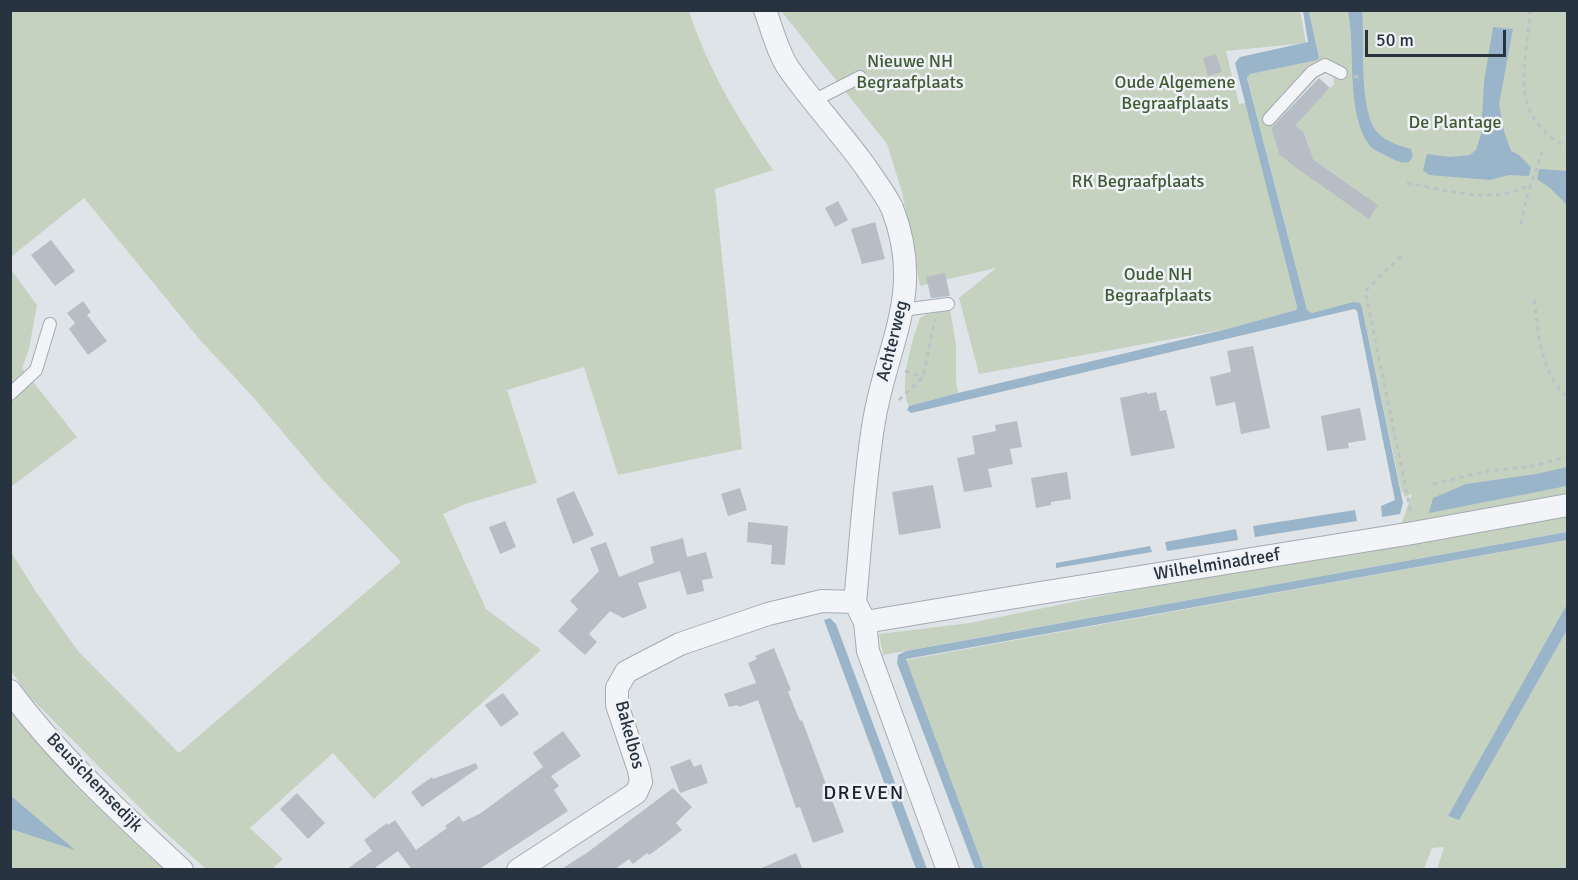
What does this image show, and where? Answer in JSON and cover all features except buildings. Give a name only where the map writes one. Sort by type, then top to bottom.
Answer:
[{"type":"street","name":"Achterweg","points":[[765,10],[787,67],[843,136],[880,187],[897,223],[904,254],[906,282],[902,310],[874,418],[855,602]]},
{"type":"street","name":"Wilhelminadreef","points":[[865,622],[1413,533],[1568,505]]},
{"type":"street","name":"Bakelbos","points":[[518,870],[636,793],[641,782],[639,770],[617,705],[617,688],[626,672],[680,644],[768,614],[822,600],[855,602]]},
{"type":"street","points":[[855,602],[865,622],[868,651],[948,870]]},
{"type":"street","name":"Beusichemsedijk","points":[[10,692],[122,814],[182,870]]},
{"type":"lane","points":[[1269,119],[1312,72],[1326,65],[1341,73]]},
{"type":"lane","points":[[813,101],[860,77]]},
{"type":"lane","points":[[902,310],[948,304]]},
{"type":"lane","points":[[10,394],[36,370],[50,324]]},
{"type":"path","points":[[1530,10],[1525,57],[1525,100],[1529,113],[1542,130],[1560,144],[1568,147]]},
{"type":"path","points":[[1521,224],[1523,210],[1542,152]]},
{"type":"path","points":[[1407,183],[1487,196],[1510,194],[1531,184]]},
{"type":"path","points":[[1401,256],[1365,291],[1412,518]]},
{"type":"path","points":[[1534,300],[1542,355],[1553,383],[1568,398]]},
{"type":"path","points":[[874,418],[904,396],[923,377],[935,318],[930,307]]},
{"type":"path","points":[[1433,484],[1488,471],[1528,467],[1568,457]]},
{"type":"green space","points":[[11,10],[689,11],[705,53],[725,93],[773,170],[715,189],[742,449],[618,475],[584,367],[507,390],[537,483],[465,504],[443,514],[486,609],[541,650],[374,799],[333,753],[250,828],[283,859],[272,869],[206,869],[155,823],[28,695],[11,671],[11,552],[78,651],[179,753],[401,562],[323,480],[254,398],[200,340],[84,198],[11,257]]},
{"type":"green space","points":[[786,10],[1300,11],[1306,43],[1226,51],[1239,104],[1246,103],[1296,310],[1227,329],[979,374],[959,298],[996,268],[920,286],[902,192],[887,144],[782,12]]},
{"type":"green space","name":"De Plantage","points":[[1309,11],[1567,11],[1567,496],[1399,530],[1412,494],[1405,497],[1401,490],[1362,308],[1353,302],[1312,313],[1307,310],[1247,77],[1250,74],[1319,58]],"holes":[[[1333,70],[1334,84],[1296,125],[1304,133],[1309,147],[1305,153],[1378,205],[1369,218],[1279,154],[1271,128],[1318,77]]]},
{"type":"green space","points":[[10,268],[37,305],[29,349],[22,368],[77,437],[11,487]]},
{"type":"green space","points":[[950,310],[956,344],[958,393],[909,406],[905,387],[906,375],[910,350],[920,318],[927,314]]},
{"type":"green space","points":[[1567,514],[1567,532],[883,655],[879,634],[970,623],[1117,593]]},
{"type":"green space","points":[[1567,540],[1567,604],[1449,816],[1459,819],[1567,630],[1567,869],[1437,869],[1444,847],[1432,848],[1424,869],[984,869],[906,660]]},
{"type":"green space","points":[[10,706],[114,822],[166,869],[11,869]]},
{"type":"water","points":[[1303,11],[1309,11],[1319,58],[1250,74],[1247,78],[1307,310],[1312,313],[1353,302],[1360,303],[1362,308],[1403,503],[1400,514],[1382,517],[1381,506],[1395,500],[1357,311],[1354,309],[911,413],[907,410],[909,406],[958,393],[1227,329],[1296,310],[1235,63],[1240,57],[1308,42]]},
{"type":"water","points":[[1348,11],[1362,11],[1365,93],[1372,123],[1385,139],[1411,149],[1413,156],[1409,162],[1398,161],[1377,151],[1371,147],[1363,134],[1354,101]]},
{"type":"water","points":[[1493,27],[1513,29],[1499,104],[1504,131],[1511,151],[1519,155],[1531,167],[1529,176],[1509,175],[1490,180],[1429,175],[1423,170],[1427,154],[1450,157],[1470,155],[1476,150],[1481,134],[1484,82]]},
{"type":"water","points":[[1539,169],[1567,171],[1567,205],[1537,179]]},
{"type":"water","points":[[1567,467],[1567,486],[1429,513],[1433,498],[1466,484]]},
{"type":"water","points":[[1355,510],[1357,521],[1255,537],[1253,526]]},
{"type":"water","points":[[1236,529],[1238,540],[1167,551],[1165,542]]},
{"type":"water","points":[[1567,532],[1567,540],[906,659],[984,869],[975,869],[897,663],[898,655],[906,651]]},
{"type":"water","points":[[1150,546],[1152,552],[1056,568],[1056,563]]},
{"type":"water","points":[[1567,604],[1567,630],[1459,820],[1448,816]]},
{"type":"water","points":[[830,618],[836,624],[927,869],[916,869],[824,620]]},
{"type":"water","points":[[11,796],[75,850],[11,829]]},
{"type":"district","name":"DREVEN","points":[[864,794]]},
{"type":"park label","name":"Nieuwe NH Begraafplaats","points":[[910,72]]},
{"type":"park label","name":"Oude Algemene Begraafplaats","points":[[1175,94]]},
{"type":"park label","name":"RK Begraafplaats","points":[[1138,182]]},
{"type":"park label","name":"Oude NH Begraafplaats","points":[[1158,285]]}]
